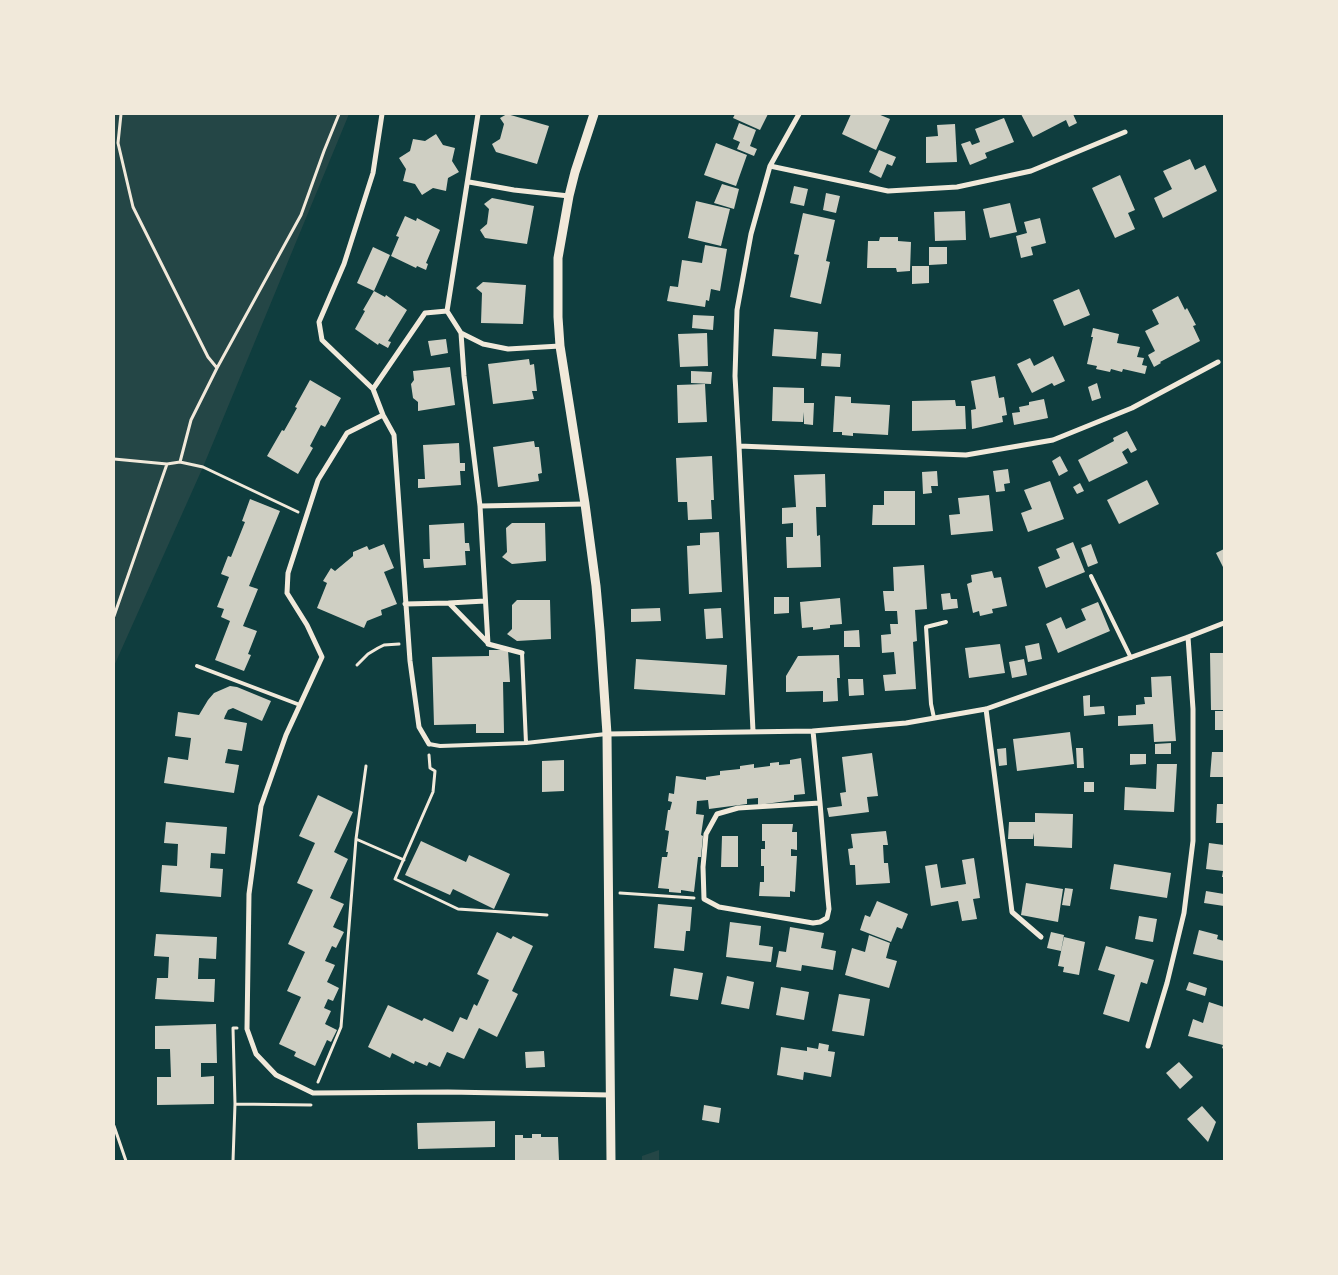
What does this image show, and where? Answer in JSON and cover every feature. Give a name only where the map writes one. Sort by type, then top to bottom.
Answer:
[{"type":"street","points":[[382,114],[373,173],[344,264],[319,322],[322,340],[373,390],[383,415],[394,435],[410,661],[419,727],[429,744]]},
{"type":"street","points":[[478,114],[469,182],[458,237],[447,311],[461,333],[464,376],[480,506],[488,644]]},
{"type":"street","points":[[594,114],[575,172],[558,258],[560,346],[585,504],[600,631],[607,734],[611,1161]]},
{"type":"street","points":[[753,731],[734,376],[737,310],[751,234],[770,166],[799,114]]},
{"type":"street","points":[[770,166],[888,191],[957,187],[1031,171],[1125,132]]},
{"type":"street","points":[[469,182],[514,190],[569,196]]},
{"type":"street","points":[[373,390],[425,313],[447,311]]},
{"type":"street","points":[[461,333],[483,344],[508,348],[560,346]]},
{"type":"street","points":[[739,446],[966,455],[1053,440],[1132,408],[1218,362]]},
{"type":"street","points":[[383,415],[347,433],[318,480],[288,573],[287,593],[307,625],[322,657],[286,735],[261,806],[250,894],[247,1029],[256,1054],[276,1075],[313,1093],[448,1092],[610,1095]]},
{"type":"street","points":[[480,506],[585,504]]},
{"type":"street","points":[[405,604],[485,601]]},
{"type":"street","points":[[449,603],[488,644],[522,653]]},
{"type":"street","points":[[607,734],[813,731],[906,723],[986,709],[1131,658],[1224,622]]},
{"type":"street","points":[[1148,1046],[1167,983],[1184,913],[1193,841],[1192,708],[1188,637]]},
{"type":"street","points":[[986,709],[1012,912],[1041,937]]},
{"type":"street","points":[[813,731],[820,803],[829,909],[827,918],[813,923],[719,907],[704,899],[703,868],[706,834],[716,814],[738,808],[820,803]]},
{"type":"lane","points":[[1091,576],[1131,658]]},
{"type":"lane","points":[[934,718],[931,704],[926,627],[946,622]]},
{"type":"lane","points":[[522,653],[526,743]]},
{"type":"lane","points":[[197,666],[300,705]]},
{"type":"lane","points":[[429,744],[440,746],[526,743],[607,734]]},
{"type":"path","points":[[121,114],[118,142],[133,207],[208,357],[217,368]]},
{"type":"path","points":[[180,462],[191,420],[300,215],[339,114]]},
{"type":"path","points":[[114,458],[167,464],[180,462],[203,467],[306,516]]},
{"type":"path","points":[[114,616],[167,464]]},
{"type":"path","points":[[357,665],[368,654],[384,645],[391,644]]},
{"type":"path","points":[[429,744],[430,768],[435,771],[433,792],[395,879],[458,909],[547,915]]},
{"type":"path","points":[[234,1104],[311,1105],[313,1093],[341,1026],[356,839],[366,766]]},
{"type":"path","points":[[356,839],[404,860]]},
{"type":"path","points":[[609,892],[704,899]]},
{"type":"path","points":[[233,1161],[233,1028],[247,1029]]},
{"type":"path","points":[[114,1126],[126,1161]]},
{"type":"shaded area","points":[[114,114],[349,114],[203,467],[114,666]]},
{"type":"shaded area","points":[[659,1150],[659,1161],[642,1161],[642,1156]]},
{"type":"building","points":[[507,114],[549,126],[537,164],[496,152],[492,144],[500,139],[504,124],[500,118]]},
{"type":"building","points":[[735,114],[768,114],[760,130],[733,118]]},
{"type":"building","points":[[851,114],[878,114],[890,119],[876,150],[842,134]]},
{"type":"building","points":[[1021,114],[1073,114],[1077,123],[1069,127],[1066,120],[1033,137]]},
{"type":"building","points":[[1004,118],[1014,142],[985,153],[987,158],[970,165],[961,144],[970,141],[972,145],[980,142],[975,129]]},
{"type":"building","points":[[739,123],[756,130],[750,146],[757,149],[754,156],[737,149],[740,142],[733,139]]},
{"type":"building","points":[[955,124],[957,162],[926,163],[926,137],[938,136],[937,125]]},
{"type":"building","points":[[436,134],[443,145],[455,148],[452,161],[459,172],[448,178],[446,191],[433,188],[422,195],[415,184],[403,181],[406,169],[399,158],[410,151],[413,139],[425,141]]},
{"type":"building","points":[[716,143],[747,155],[736,186],[704,175]]},
{"type":"building","points":[[879,150],[896,157],[892,166],[887,164],[881,178],[869,172]]},
{"type":"building","points":[[1190,159],[1195,170],[1205,165],[1217,191],[1163,218],[1154,198],[1172,189],[1163,171]]},
{"type":"building","points":[[1120,175],[1135,210],[1128,213],[1135,229],[1115,238],[1092,188]]},
{"type":"building","points":[[722,184],[739,189],[734,209],[714,203]]},
{"type":"building","points":[[794,186],[808,189],[804,206],[790,203]]},
{"type":"building","points":[[826,193],[840,196],[836,213],[823,210]]},
{"type":"building","points":[[492,198],[534,206],[527,244],[485,238],[480,230],[487,224],[489,209],[484,204]]},
{"type":"building","points":[[696,201],[730,209],[721,246],[688,238]]},
{"type":"building","points":[[1010,203],[1017,232],[990,238],[983,209]]},
{"type":"building","points":[[965,211],[966,240],[935,241],[934,212]]},
{"type":"building","points":[[803,213],[835,220],[826,261],[830,262],[821,304],[790,297],[799,255],[794,254]]},
{"type":"building","points":[[405,216],[416,221],[417,218],[440,230],[426,263],[428,264],[426,270],[417,266],[416,268],[391,256],[399,237],[396,236]]},
{"type":"building","points":[[1040,218],[1046,243],[1031,247],[1033,255],[1021,258],[1016,236],[1027,233],[1024,222]]},
{"type":"building","points":[[880,237],[898,237],[898,241],[911,242],[910,271],[897,272],[896,268],[867,268],[868,241],[879,241]]},
{"type":"building","points":[[705,245],[727,249],[720,291],[711,289],[709,301],[706,300],[705,307],[667,301],[670,286],[678,287],[682,260],[702,263]]},
{"type":"building","points":[[373,247],[390,255],[374,291],[357,283]]},
{"type":"building","points":[[929,247],[947,247],[947,264],[929,265]]},
{"type":"building","points":[[912,266],[929,266],[929,283],[912,284]]},
{"type":"building","points":[[483,282],[526,285],[523,324],[481,323],[482,293],[476,288]]},
{"type":"building","points":[[1079,289],[1090,315],[1064,326],[1053,300]]},
{"type":"building","points":[[374,291],[385,297],[386,295],[407,310],[388,341],[391,342],[388,348],[379,343],[378,345],[355,329]]},
{"type":"building","points":[[1178,296],[1196,325],[1193,326],[1200,341],[1154,367],[1148,355],[1155,351],[1145,331],[1159,324],[1152,310]]},
{"type":"building","points":[[693,315],[714,316],[713,330],[692,328]]},
{"type":"building","points":[[1093,328],[1119,334],[1117,343],[1140,347],[1137,357],[1144,358],[1142,365],[1147,366],[1145,374],[1123,369],[1122,372],[1111,369],[1110,372],[1096,369],[1097,366],[1087,364]]},
{"type":"building","points":[[774,329],[818,332],[816,359],[772,356]]},
{"type":"building","points":[[707,333],[708,366],[680,367],[678,334]]},
{"type":"building","points":[[446,339],[448,353],[431,356],[428,341]]},
{"type":"building","points":[[822,353],[841,354],[840,367],[821,366]]},
{"type":"building","points":[[1053,356],[1065,381],[1054,386],[1052,383],[1032,393],[1017,364],[1030,358],[1034,366]]},
{"type":"building","points":[[529,359],[530,365],[534,364],[537,391],[532,391],[534,399],[493,404],[488,364]]},
{"type":"building","points":[[450,367],[455,405],[418,411],[418,402],[413,398],[411,384],[414,380],[413,371]]},
{"type":"building","points":[[691,371],[712,372],[711,384],[691,383]]},
{"type":"building","points":[[995,376],[999,398],[1004,397],[1007,415],[1002,416],[1003,422],[972,429],[971,410],[976,409],[971,381]]},
{"type":"building","points":[[310,380],[341,398],[325,427],[321,425],[310,446],[313,448],[298,474],[267,456],[282,430],[284,431]]},
{"type":"building","points":[[1097,383],[1101,398],[1092,401],[1088,387]]},
{"type":"building","points":[[705,384],[707,422],[678,423],[677,385]]},
{"type":"building","points":[[773,387],[804,388],[804,403],[814,403],[813,425],[804,424],[804,412],[803,422],[772,421]]},
{"type":"building","points":[[835,396],[851,397],[851,403],[890,405],[888,435],[853,433],[853,436],[842,435],[842,432],[833,432]]},
{"type":"building","points":[[1044,399],[1048,418],[1014,425],[1012,413],[1020,412],[1019,407],[1029,405],[1029,402]]},
{"type":"building","points":[[955,400],[956,406],[965,406],[966,429],[912,431],[912,401]]},
{"type":"building","points":[[1127,431],[1137,450],[1131,453],[1128,448],[1122,452],[1128,463],[1089,482],[1078,460],[1114,441],[1113,438]]},
{"type":"building","points":[[534,441],[535,447],[539,447],[542,473],[538,474],[539,481],[498,487],[493,447]]},
{"type":"building","points":[[459,443],[460,463],[465,463],[465,471],[460,471],[461,485],[418,488],[418,479],[425,479],[423,445]]},
{"type":"building","points":[[712,456],[714,500],[711,500],[712,519],[688,520],[687,502],[678,502],[676,458]]},
{"type":"building","points":[[1060,456],[1068,471],[1059,476],[1052,461]]},
{"type":"building","points":[[1008,469],[1010,483],[1004,484],[1005,491],[996,492],[993,471]]},
{"type":"building","points":[[937,471],[938,486],[931,486],[932,493],[923,494],[922,472]]},
{"type":"building","points":[[825,474],[826,507],[816,507],[817,536],[820,535],[821,567],[787,568],[786,537],[793,537],[793,523],[782,524],[782,508],[796,507],[794,475]]},
{"type":"building","points":[[1147,480],[1159,504],[1119,524],[1107,500]]},
{"type":"building","points":[[1050,481],[1064,519],[1028,532],[1021,513],[1032,509],[1024,490]]},
{"type":"building","points":[[1080,483],[1084,491],[1077,494],[1073,487]]},
{"type":"building","points":[[884,491],[915,491],[915,525],[872,525],[873,505],[884,505]]},
{"type":"building","points":[[989,495],[993,531],[951,535],[949,515],[960,514],[958,498]]},
{"type":"building","points":[[250,499],[280,511],[249,586],[258,589],[243,626],[257,631],[248,654],[251,655],[244,671],[215,660],[230,621],[221,617],[224,609],[217,607],[229,577],[221,574],[228,556],[231,557],[245,522],[242,521]]},
{"type":"building","points":[[464,523],[465,543],[469,543],[470,551],[465,551],[466,565],[424,568],[423,559],[430,559],[429,525]]},
{"type":"building","points":[[512,523],[545,523],[546,561],[512,564],[502,557],[507,552],[506,528]]},
{"type":"building","points":[[719,532],[722,592],[689,594],[687,546],[700,545],[700,533]]},
{"type":"building","points":[[1073,542],[1085,572],[1046,588],[1038,567],[1060,558],[1056,549]]},
{"type":"building","points":[[384,544],[394,568],[384,572],[397,604],[381,610],[382,615],[367,621],[364,628],[317,608],[327,583],[323,581],[331,568],[335,571],[353,556],[353,552],[367,546],[369,550]]},
{"type":"building","points":[[1091,544],[1098,563],[1088,567],[1081,548]]},
{"type":"building","points":[[1224,549],[1224,569],[1216,553]]},
{"type":"building","points":[[924,565],[927,609],[915,610],[917,641],[913,642],[916,689],[885,691],[883,675],[896,674],[894,652],[882,653],[881,635],[891,634],[890,624],[898,624],[897,611],[885,611],[883,591],[894,591],[893,567]]},
{"type":"building","points":[[992,571],[994,578],[1001,577],[1007,606],[992,609],[993,613],[980,616],[979,611],[973,613],[967,584],[972,582],[971,575]]},
{"type":"building","points":[[950,593],[951,599],[957,599],[958,608],[943,610],[941,594]]},
{"type":"building","points":[[774,597],[789,597],[789,613],[774,614]]},
{"type":"building","points":[[840,598],[842,624],[813,630],[813,627],[802,628],[800,602]]},
{"type":"building","points":[[517,600],[550,600],[551,639],[517,641],[507,634],[512,629],[512,605]]},
{"type":"building","points":[[1098,602],[1110,631],[1058,653],[1046,624],[1061,617],[1066,629],[1086,620],[1081,609]]},
{"type":"building","points":[[660,608],[661,621],[631,622],[631,609]]},
{"type":"building","points":[[721,608],[723,638],[706,639],[704,609]]},
{"type":"building","points":[[859,630],[860,647],[844,647],[844,631]]},
{"type":"building","points":[[1039,643],[1042,659],[1028,662],[1025,646]]},
{"type":"building","points":[[1000,644],[1005,673],[969,678],[965,648]]},
{"type":"building","points":[[489,650],[508,650],[510,682],[503,682],[504,733],[476,733],[476,724],[434,725],[432,657],[489,656]]},
{"type":"building","points":[[1210,653],[1224,653],[1224,710],[1211,710]]},
{"type":"building","points":[[839,655],[838,701],[823,702],[823,691],[786,692],[786,676],[798,656]]},
{"type":"building","points":[[636,659],[727,665],[725,695],[634,689]]},
{"type":"building","points":[[1024,659],[1027,675],[1012,678],[1009,662]]},
{"type":"building","points":[[1171,676],[1176,741],[1154,742],[1153,724],[1118,726],[1118,716],[1136,715],[1136,705],[1145,704],[1144,697],[1152,697],[1151,677]]},
{"type":"building","points":[[848,679],[863,679],[864,695],[849,696]]},
{"type":"building","points":[[230,686],[271,701],[262,721],[233,708],[228,710],[225,716],[224,719],[247,723],[242,751],[228,749],[225,763],[239,765],[234,793],[164,783],[168,757],[188,760],[191,738],[175,736],[178,712],[199,715],[214,693]]},
{"type":"building","points":[[1090,695],[1090,707],[1104,706],[1105,714],[1084,716],[1083,696]]},
{"type":"building","points":[[1215,711],[1224,711],[1224,730],[1215,730]]},
{"type":"building","points":[[1070,732],[1074,764],[1017,771],[1013,739]]},
{"type":"building","points":[[1171,743],[1171,754],[1155,754],[1155,744]]},
{"type":"building","points":[[1006,748],[1007,765],[999,766],[997,749]]},
{"type":"building","points":[[1076,748],[1083,748],[1084,768],[1077,768]]},
{"type":"building","points":[[1212,752],[1224,752],[1224,777],[1210,777]]},
{"type":"building","points":[[872,753],[878,796],[867,797],[869,812],[829,817],[827,808],[842,806],[840,793],[846,792],[842,757]]},
{"type":"building","points":[[1130,754],[1146,754],[1146,764],[1130,765]]},
{"type":"building","points":[[801,758],[805,794],[794,795],[794,800],[758,805],[758,798],[747,799],[747,804],[709,809],[708,800],[697,801],[696,814],[704,815],[701,835],[703,836],[701,857],[698,857],[694,892],[681,890],[681,893],[669,892],[669,889],[658,888],[662,857],[667,857],[668,852],[666,852],[669,831],[665,830],[668,810],[670,810],[672,802],[668,801],[669,793],[674,794],[676,776],[706,780],[706,777],[720,775],[720,771],[740,769],[740,766],[754,764],[754,768],[770,766],[770,763],[779,762],[779,765],[790,764],[790,760]]},
{"type":"building","points":[[564,760],[564,791],[542,792],[542,761]]},
{"type":"building","points":[[1157,764],[1177,764],[1174,812],[1124,810],[1125,787],[1156,789]]},
{"type":"building","points":[[1084,782],[1094,782],[1094,792],[1084,792]]},
{"type":"building","points":[[318,795],[353,812],[334,852],[348,859],[330,898],[344,904],[333,927],[344,932],[336,948],[332,946],[325,961],[335,965],[327,982],[339,988],[333,1001],[328,999],[324,1008],[331,1011],[325,1024],[337,1030],[331,1042],[327,1040],[315,1066],[294,1056],[296,1052],[279,1044],[301,997],[287,991],[305,952],[288,944],[313,890],[297,883],[315,843],[299,836]]},
{"type":"building","points":[[1217,804],[1224,804],[1224,823],[1216,823]]},
{"type":"building","points":[[1035,813],[1073,814],[1072,848],[1034,846],[1034,833],[1033,839],[1008,839],[1009,822],[1035,822]]},
{"type":"building","points":[[166,822],[227,827],[225,854],[211,853],[210,868],[223,869],[221,897],[160,892],[162,865],[177,866],[178,844],[164,843]]},
{"type":"building","points":[[762,824],[793,824],[792,832],[797,832],[797,850],[791,849],[791,856],[797,856],[795,892],[790,891],[790,897],[759,896],[760,882],[764,882],[764,866],[761,866],[761,849],[765,849],[765,841],[762,841]]},
{"type":"building","points":[[886,831],[888,845],[883,845],[884,863],[888,863],[890,883],[856,885],[855,865],[850,865],[848,849],[853,848],[851,834]]},
{"type":"building","points":[[722,836],[738,836],[738,867],[721,867]]},
{"type":"building","points":[[421,841],[466,862],[469,855],[510,874],[494,909],[453,889],[450,895],[405,875]]},
{"type":"building","points":[[1209,843],[1224,845],[1224,877],[1222,877],[1223,871],[1206,869]]},
{"type":"building","points":[[974,858],[980,898],[973,899],[977,919],[962,921],[958,901],[931,906],[925,866],[937,864],[941,888],[966,884],[962,860]]},
{"type":"building","points":[[1114,864],[1171,873],[1167,898],[1110,889]]},
{"type":"building","points":[[1026,883],[1063,889],[1058,922],[1021,915]]},
{"type":"building","points":[[1065,888],[1073,889],[1070,906],[1062,905]]},
{"type":"building","points":[[1206,891],[1224,894],[1224,906],[1204,903]]},
{"type":"building","points":[[877,901],[908,914],[902,929],[897,927],[891,942],[860,930],[865,915],[870,917]]},
{"type":"building","points":[[658,904],[692,907],[690,931],[686,931],[684,951],[654,948]]},
{"type":"building","points":[[1139,916],[1157,919],[1153,942],[1135,939]]},
{"type":"building","points":[[730,922],[761,926],[759,945],[773,947],[771,962],[726,957]]},
{"type":"building","points":[[790,927],[824,933],[821,948],[836,951],[833,970],[802,965],[801,971],[776,967],[779,951],[786,952]]},
{"type":"building","points":[[1199,930],[1218,935],[1217,939],[1224,941],[1224,961],[1193,954]]},
{"type":"building","points":[[497,932],[511,939],[513,936],[533,946],[512,991],[518,994],[497,1037],[479,1028],[464,1059],[447,1052],[440,1067],[429,1062],[427,1066],[415,1061],[414,1064],[392,1053],[390,1058],[368,1047],[388,1005],[422,1021],[424,1018],[453,1032],[460,1017],[467,1020],[474,1004],[477,1006],[489,980],[477,974]]},
{"type":"building","points":[[1051,932],[1064,935],[1061,951],[1047,948]]},
{"type":"building","points":[[156,934],[217,937],[216,959],[199,958],[198,979],[215,979],[214,1002],[155,999],[157,978],[168,978],[169,957],[154,956]]},
{"type":"building","points":[[869,935],[890,943],[886,958],[897,961],[889,988],[845,975],[852,948],[865,952]]},
{"type":"building","points":[[1064,937],[1085,942],[1079,975],[1063,972],[1064,967],[1058,966]]},
{"type":"building","points":[[1106,946],[1154,960],[1147,984],[1141,982],[1129,1022],[1103,1014],[1115,975],[1098,970]]},
{"type":"building","points":[[674,968],[703,973],[698,1000],[670,996]]},
{"type":"building","points":[[727,976],[754,982],[749,1009],[721,1004]]},
{"type":"building","points":[[1189,982],[1207,988],[1205,996],[1186,990]]},
{"type":"building","points":[[781,987],[809,992],[804,1020],[776,1015]]},
{"type":"building","points":[[839,994],[870,999],[864,1036],[832,1031]]},
{"type":"building","points":[[1209,1002],[1224,1007],[1224,1049],[1222,1048],[1223,1045],[1188,1036],[1193,1019],[1203,1023]]},
{"type":"building","points":[[216,1024],[217,1063],[201,1063],[201,1077],[214,1076],[214,1104],[157,1105],[157,1077],[171,1077],[170,1049],[155,1049],[155,1026]]},
{"type":"building","points":[[819,1043],[829,1045],[828,1051],[835,1052],[831,1077],[804,1072],[803,1080],[777,1075],[781,1047],[807,1051],[807,1047],[818,1049]]},
{"type":"building","points":[[544,1051],[545,1067],[526,1068],[525,1052]]},
{"type":"building","points":[[1179,1062],[1193,1077],[1180,1089],[1166,1073]]},
{"type":"building","points":[[704,1105],[721,1108],[719,1123],[702,1120]]},
{"type":"building","points":[[1202,1106],[1216,1122],[1208,1142],[1187,1119]]},
{"type":"building","points":[[495,1121],[495,1147],[418,1149],[417,1123]]},
{"type":"building","points":[[532,1134],[541,1134],[541,1137],[558,1137],[559,1161],[515,1161],[515,1135],[523,1135],[523,1138],[532,1138]]}]
